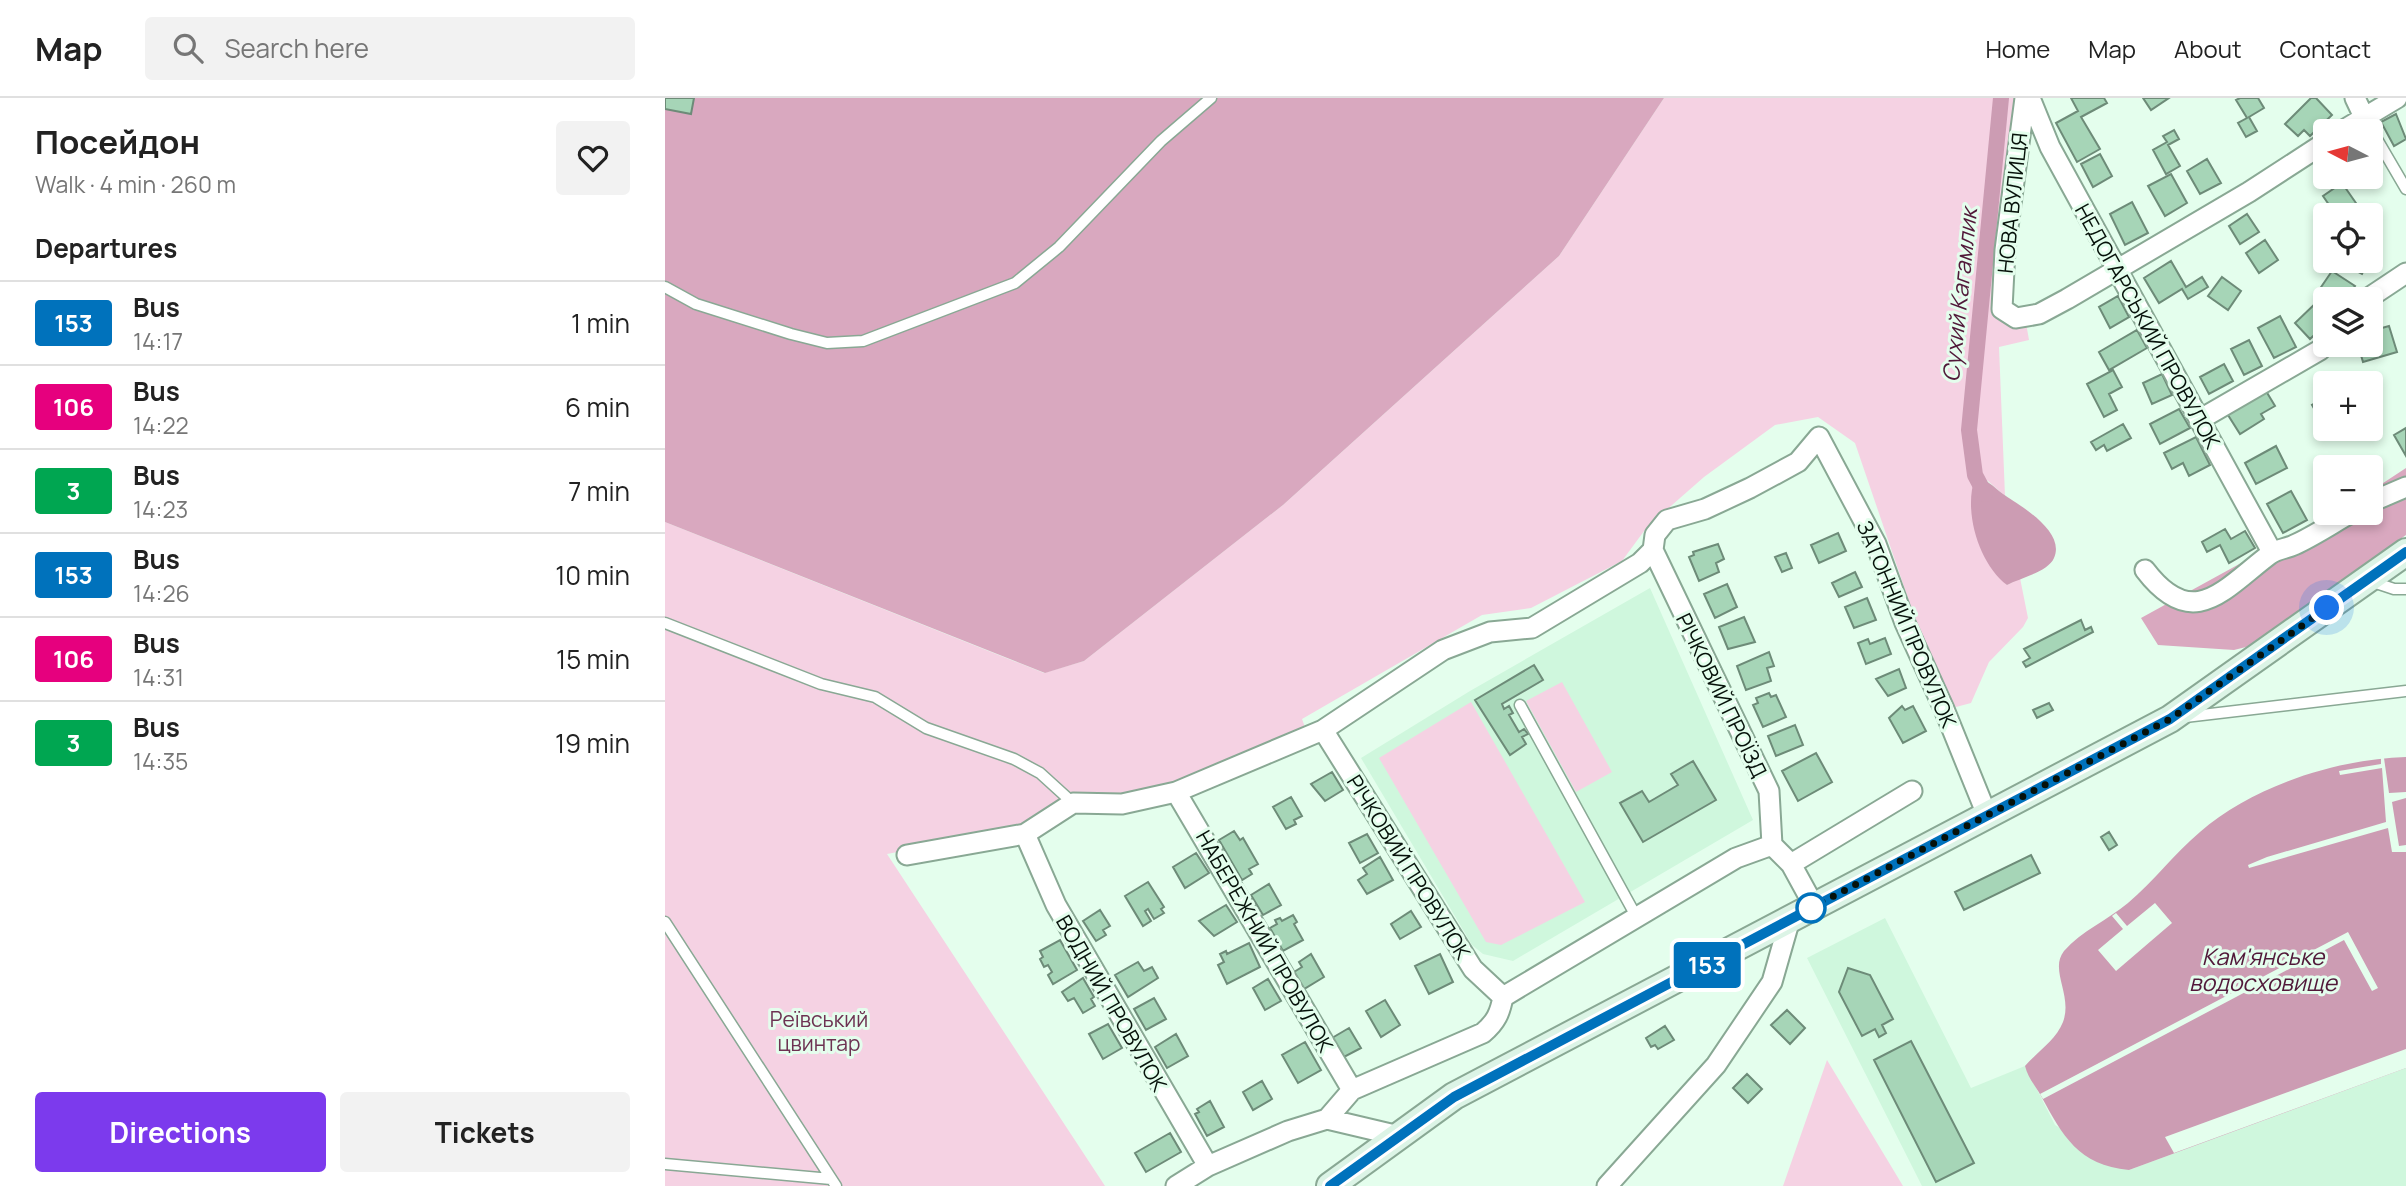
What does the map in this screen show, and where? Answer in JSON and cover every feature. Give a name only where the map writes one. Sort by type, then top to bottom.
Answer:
[{"type":"main road","points":[[1330,1186],[1454,1097],[2170,719],[2406,552]]},
{"type":"street","name":"НЕДОГАРСЬКИЙ ПРОВУЛОК","points":[[2028,98],[2050,147],[2272,552]]},
{"type":"street","name":"НОВА ВУЛИЦЯ","points":[[2028,98],[2005,250],[2002,309],[2016,318],[2039,314],[2116,268]]},
{"type":"street","points":[[2355,98],[2364,117]]},
{"type":"street","points":[[2361,119],[2397,98]]},
{"type":"street","points":[[2116,268],[2249,192],[2313,150]]},
{"type":"street","points":[[2383,288],[2406,273]]},
{"type":"street","points":[[2199,420],[2313,354]]},
{"type":"street","name":"ЗАТОННИЙ ПРОВУЛОК","points":[[1653,550],[1655,535],[1667,520],[1705,509],[1798,462],[1819,437],[1876,544],[1905,623],[1987,815]]},
{"type":"street","points":[[2383,497],[2406,486]]},
{"type":"street","points":[[2145,570],[2157,585],[2179,601],[2199,603],[2222,594],[2272,552],[2293,546],[2330,525]]},
{"type":"street","points":[[907,855],[1025,834],[1073,803],[1122,804],[1176,792],[1322,730],[1443,650],[1490,632],[1532,628],[1640,563],[1653,550]]},
{"type":"street","name":"РІЧКОВИЙ ПРОЇЗД","points":[[1653,550],[1769,791],[1772,845]]},
{"type":"street","name":"РІЧКОВИЙ ПРОВУЛОК","points":[[1322,730],[1473,968],[1503,996]]},
{"type":"street","points":[[1791,864],[1912,791]]},
{"type":"street","name":"НАБЕРЕЖНИЙ ПРОВУЛОК","points":[[1176,792],[1352,1090]]},
{"type":"street","name":"ВОДНИЙ ПРОВУЛОК","points":[[1025,834],[1056,905],[1208,1166]]},
{"type":"street","points":[[1327,1119],[1352,1090],[1483,1033],[1494,1024],[1500,1013],[1503,996],[1736,858],[1772,845],[1791,864],[1814,906]]},
{"type":"street","points":[[1607,1186],[1716,1065],[1772,982],[1790,919]]},
{"type":"street","points":[[1176,1186],[1208,1166],[1288,1131],[1327,1119],[1399,1136]]},
{"type":"lane","points":[[665,287],[696,304],[791,334],[827,343],[863,341],[1015,283],[1059,247],[1161,141],[1211,98]]},
{"type":"lane","points":[[2364,117],[2406,189]]},
{"type":"lane","points":[[2367,580],[2394,589],[2406,589]]},
{"type":"lane","points":[[665,623],[821,684],[875,697],[926,728],[1014,760],[1039,774],[1073,803]]},
{"type":"lane","points":[[2170,719],[2406,691]]},
{"type":"lane","points":[[1520,705],[1636,916]]},
{"type":"lane","points":[[665,922],[833,1182]]},
{"type":"lane","points":[[665,1164],[833,1182]]},
{"type":"shaded area","points":[[665,98],[1664,98],[1559,256],[1283,505],[1084,661],[1045,673],[665,522]]},
{"type":"shaded area","points":[[2406,468],[2406,535],[2250,646],[2234,650],[2158,645],[2141,618],[2313,523],[2383,525],[2383,483]]},
{"type":"shaded area","points":[[1650,588],[1753,820],[1513,961],[1483,954],[1472,945],[1361,758],[1470,691]]},
{"type":"shaded area","points":[[1885,918],[1971,1088],[2025,1066],[2055,1125],[2129,1170],[2406,1068],[2406,1186],[1922,1186],[1807,958]]},
{"type":"green space","name":"Реївський цвинтар","points":[[1664,98],[2017,98],[1995,313],[2026,323],[2029,340],[1999,347],[2005,496],[1988,481],[1977,477],[1974,480],[1976,524],[1981,548],[1995,572],[2007,585],[2020,578],[2028,618],[2023,627],[1989,662],[1971,703],[1956,707],[1943,701],[1855,443],[1818,417],[1775,425],[1704,477],[1647,527],[1622,561],[1531,608],[1482,615],[1302,719],[1306,730],[1179,783],[1097,799],[1012,830],[887,854],[1105,1186],[665,1186],[665,522],[1044,673],[1084,661],[1283,505],[1559,256]]},
{"type":"green space","points":[[1562,682],[1612,772],[1576,792],[1526,701]]},
{"type":"green space","points":[[1471,702],[1585,902],[1501,945],[1486,942],[1379,758]]},
{"type":"green space","points":[[1827,1060],[1894,1171],[1903,1186],[1783,1186]]},
{"type":"water","points":[[1975,478],[1990,483],[2039,520],[2053,538],[2056,548],[2051,563],[2007,585],[1997,576],[1981,551],[1972,521]]},
{"type":"water","name":"Кам'янське водосховище","points":[[2406,757],[2406,1068],[2129,1170],[2097,1162],[2074,1146],[2057,1124],[2025,1066],[2051,1040],[2063,1022],[2065,1002],[2059,966],[2064,951],[2078,937],[2128,903],[2200,832],[2244,801],[2324,769]]},
{"type":"pier","points":[[2381,758],[2384,758],[2389,793],[2406,792],[2406,798],[2392,802],[2399,846],[2406,845],[2406,852],[2392,852],[2388,828],[2249,868],[2248,865],[2267,857],[2386,822],[2382,768],[2340,775],[2339,771],[2381,764]]},
{"type":"pier","points":[[2155,903],[2172,923],[2116,971],[2098,950],[2123,929],[2112,916],[2116,913],[2127,926]]},
{"type":"pier","points":[[2348,932],[2378,988],[2372,991],[2344,940],[2043,1099],[2040,1094]]},
{"type":"pier","points":[[2406,1049],[2406,1068],[2174,1153],[2165,1137]]},
{"type":"building","points":[[665,98],[694,98],[691,114],[665,109]]},
{"type":"building","points":[[2071,98],[2104,98],[2107,103],[2081,117],[2100,149],[2077,162],[2056,123],[2078,111]]},
{"type":"building","points":[[2143,98],[2169,98],[2151,110]]},
{"type":"building","points":[[2258,98],[2264,108],[2249,117],[2257,131],[2246,137],[2238,123],[2247,118],[2236,100]]},
{"type":"building","points":[[2311,98],[2316,98],[2332,115],[2328,119],[2313,119],[2313,133],[2310,136],[2304,130],[2298,136],[2285,124]]},
{"type":"building","points":[[2396,114],[2406,139],[2394,146],[2383,121]]},
{"type":"building","points":[[2174,130],[2179,139],[2168,145],[2180,166],[2166,174],[2153,150],[2167,142],[2163,136]]},
{"type":"building","points":[[2100,154],[2112,176],[2093,187],[2081,164]]},
{"type":"building","points":[[2207,159],[2221,183],[2200,194],[2187,171]]},
{"type":"building","points":[[2171,174],[2187,203],[2165,216],[2148,186]]},
{"type":"building","points":[[2333,189],[2346,189],[2356,203],[2328,203],[2323,196]]},
{"type":"building","points":[[2132,202],[2148,233],[2125,245],[2110,214]]},
{"type":"building","points":[[2247,214],[2259,232],[2240,244],[2229,226]]},
{"type":"building","points":[[2265,240],[2278,260],[2259,273],[2246,253]]},
{"type":"building","points":[[2171,261],[2186,287],[2202,277],[2208,287],[2188,299],[2182,289],[2159,303],[2144,278]]},
{"type":"building","points":[[2331,273],[2355,286],[2354,287],[2321,287]]},
{"type":"building","points":[[2222,277],[2241,291],[2228,310],[2208,296]]},
{"type":"building","points":[[2118,296],[2129,317],[2110,328],[2099,307]]},
{"type":"building","points":[[2313,306],[2313,336],[2310,339],[2295,323]]},
{"type":"building","points":[[2280,316],[2296,347],[2274,358],[2258,328]]},
{"type":"building","points":[[2389,326],[2397,352],[2383,356],[2383,328]]},
{"type":"building","points":[[2137,330],[2147,348],[2109,370],[2099,352]]},
{"type":"building","points":[[2249,340],[2262,366],[2244,375],[2231,349]]},
{"type":"building","points":[[2362,357],[2380,357],[2363,362]]},
{"type":"building","points":[[2224,364],[2233,381],[2209,394],[2200,377]]},
{"type":"building","points":[[2113,370],[2122,387],[2109,394],[2117,410],[2104,417],[2087,384]]},
{"type":"building","points":[[2162,374],[2172,395],[2152,404],[2143,383]]},
{"type":"building","points":[[2266,391],[2275,406],[2261,414],[2264,419],[2240,434],[2228,415]]},
{"type":"building","points":[[2179,409],[2190,428],[2160,444],[2150,424]]},
{"type":"building","points":[[2123,424],[2131,438],[2107,451],[2104,445],[2096,450],[2091,442]]},
{"type":"building","points":[[2406,428],[2406,456],[2394,435]]},
{"type":"building","points":[[2196,437],[2210,465],[2189,476],[2183,463],[2172,469],[2164,453]]},
{"type":"building","points":[[2276,446],[2287,468],[2256,484],[2245,463]]},
{"type":"building","points":[[2291,491],[2307,520],[2283,533],[2267,504]]},
{"type":"building","points":[[2225,529],[2231,539],[2245,531],[2255,548],[2229,563],[2220,545],[2207,552],[2202,542]]},
{"type":"building","points":[[1838,533],[1846,551],[1819,563],[1811,545]]},
{"type":"building","points":[[1718,544],[1724,559],[1716,563],[1719,572],[1699,581],[1689,557],[1694,555],[1693,552]]},
{"type":"building","points":[[1786,553],[1792,568],[1782,572],[1775,557]]},
{"type":"building","points":[[1855,572],[1862,587],[1839,597],[1832,583]]},
{"type":"building","points":[[1727,584],[1737,607],[1715,618],[1704,594]]},
{"type":"building","points":[[1867,598],[1876,620],[1854,628],[1845,607]]},
{"type":"building","points":[[1744,617],[1755,642],[1728,649],[1719,627]]},
{"type":"building","points":[[2081,620],[2085,630],[2091,627],[2093,632],[2026,667],[2023,662],[2030,658],[2024,649]]},
{"type":"building","points":[[1885,638],[1891,654],[1866,664],[1858,643],[1868,639],[1870,644]]},
{"type":"building","points":[[1769,652],[1774,666],[1767,668],[1771,681],[1746,690],[1737,666]]},
{"type":"building","points":[[1534,665],[1543,680],[1502,704],[1504,709],[1509,706],[1513,713],[1509,715],[1519,732],[1524,729],[1528,734],[1522,737],[1526,744],[1510,755],[1475,700]]},
{"type":"building","points":[[1899,669],[1906,688],[1888,696],[1876,679]]},
{"type":"building","points":[[1769,693],[1771,697],[1776,695],[1786,717],[1763,727],[1753,705],[1758,703],[1756,698]]},
{"type":"building","points":[[2049,703],[2053,710],[2037,718],[2033,710]]},
{"type":"building","points":[[1902,706],[1905,710],[1913,706],[1926,731],[1903,743],[1889,718]]},
{"type":"building","points":[[1795,725],[1803,745],[1776,756],[1768,736]]},
{"type":"building","points":[[1816,753],[1832,782],[1798,801],[1782,771]]},
{"type":"building","points":[[1693,761],[1716,800],[1643,842],[1620,803],[1642,791],[1649,802],[1678,785],[1671,774]]},
{"type":"building","points":[[1332,772],[1343,790],[1325,801],[1311,784]]},
{"type":"building","points":[[1291,797],[1302,816],[1294,820],[1296,824],[1286,829],[1273,807]]},
{"type":"building","points":[[1234,831],[1240,840],[1243,838],[1258,864],[1249,869],[1252,874],[1242,880],[1219,840]]},
{"type":"building","points":[[2109,832],[2117,845],[2109,850],[2101,837]]},
{"type":"building","points":[[1367,834],[1378,853],[1360,863],[1349,843]]},
{"type":"building","points":[[1196,853],[1209,873],[1185,888],[1173,867]]},
{"type":"building","points":[[2031,855],[2040,873],[1964,910],[1955,892]]},
{"type":"building","points":[[1380,857],[1393,880],[1367,894],[1358,880],[1367,874],[1363,868]]},
{"type":"building","points":[[1148,882],[1164,907],[1161,909],[1164,913],[1154,919],[1148,909],[1145,911],[1151,921],[1143,926],[1125,896]]},
{"type":"building","points":[[1269,884],[1281,905],[1263,915],[1251,895]]},
{"type":"building","points":[[1226,905],[1237,922],[1214,936],[1199,921]]},
{"type":"building","points":[[1100,910],[1110,926],[1103,930],[1106,935],[1096,941],[1083,921]]},
{"type":"building","points":[[1411,911],[1421,927],[1400,939],[1391,924]]},
{"type":"building","points":[[1293,915],[1297,922],[1294,924],[1303,940],[1283,951],[1270,928],[1277,924],[1275,920],[1280,918],[1282,921]]},
{"type":"building","points":[[1060,940],[1077,970],[1053,984],[1048,975],[1052,972],[1048,965],[1044,967],[1040,951]]},
{"type":"building","points":[[1249,943],[1260,967],[1227,984],[1218,965],[1224,962],[1220,954],[1226,951],[1227,954]]},
{"type":"building","points":[[1311,954],[1324,977],[1304,989],[1294,972],[1302,967],[1299,962]]},
{"type":"building","points":[[1440,954],[1453,982],[1429,994],[1415,966]]},
{"type":"building","points":[[1138,962],[1144,971],[1152,967],[1158,978],[1128,997],[1115,975]]},
{"type":"building","points":[[1848,968],[1870,975],[1893,1019],[1882,1025],[1886,1033],[1879,1037],[1875,1029],[1862,1036],[1839,992]]},
{"type":"building","points":[[1083,978],[1094,997],[1091,999],[1095,1006],[1083,1013],[1074,998],[1068,1001],[1062,992]]},
{"type":"building","points":[[1268,979],[1281,1001],[1265,1010],[1253,988]]},
{"type":"building","points":[[1154,998],[1166,1019],[1146,1030],[1134,1009]]},
{"type":"building","points":[[1385,1000],[1400,1025],[1381,1037],[1366,1011]]},
{"type":"building","points":[[1787,1010],[1805,1028],[1790,1044],[1771,1025]]},
{"type":"building","points":[[1108,1024],[1122,1048],[1103,1059],[1089,1034]]},
{"type":"building","points":[[1665,1026],[1674,1040],[1658,1049],[1655,1045],[1651,1047],[1646,1038]]},
{"type":"building","points":[[1349,1028],[1361,1048],[1344,1057],[1332,1038]]},
{"type":"building","points":[[1176,1034],[1188,1056],[1167,1068],[1155,1047]]},
{"type":"building","points":[[1911,1041],[1974,1163],[1936,1182],[1874,1060]]},
{"type":"building","points":[[1305,1042],[1321,1070],[1298,1083],[1282,1055]]},
{"type":"building","points":[[1747,1074],[1762,1089],[1748,1103],[1733,1088]]},
{"type":"building","points":[[1262,1081],[1272,1099],[1253,1110],[1243,1092]]},
{"type":"building","points":[[1210,1101],[1224,1127],[1207,1136],[1195,1114],[1199,1112],[1197,1109]]},
{"type":"building","points":[[1170,1133],[1181,1152],[1146,1172],[1135,1153]]},
{"type":"waterway","name":"Сухий Кагамлик","points":[[1985,494],[1975,475],[1969,430],[2001,98]]},
{"type":"bus line","name":"153","points":[[1330,1186],[1454,1097],[2170,719],[2406,552]]},
{"type":"route","points":[[1811,908],[2170,719],[2327,608]]}]
